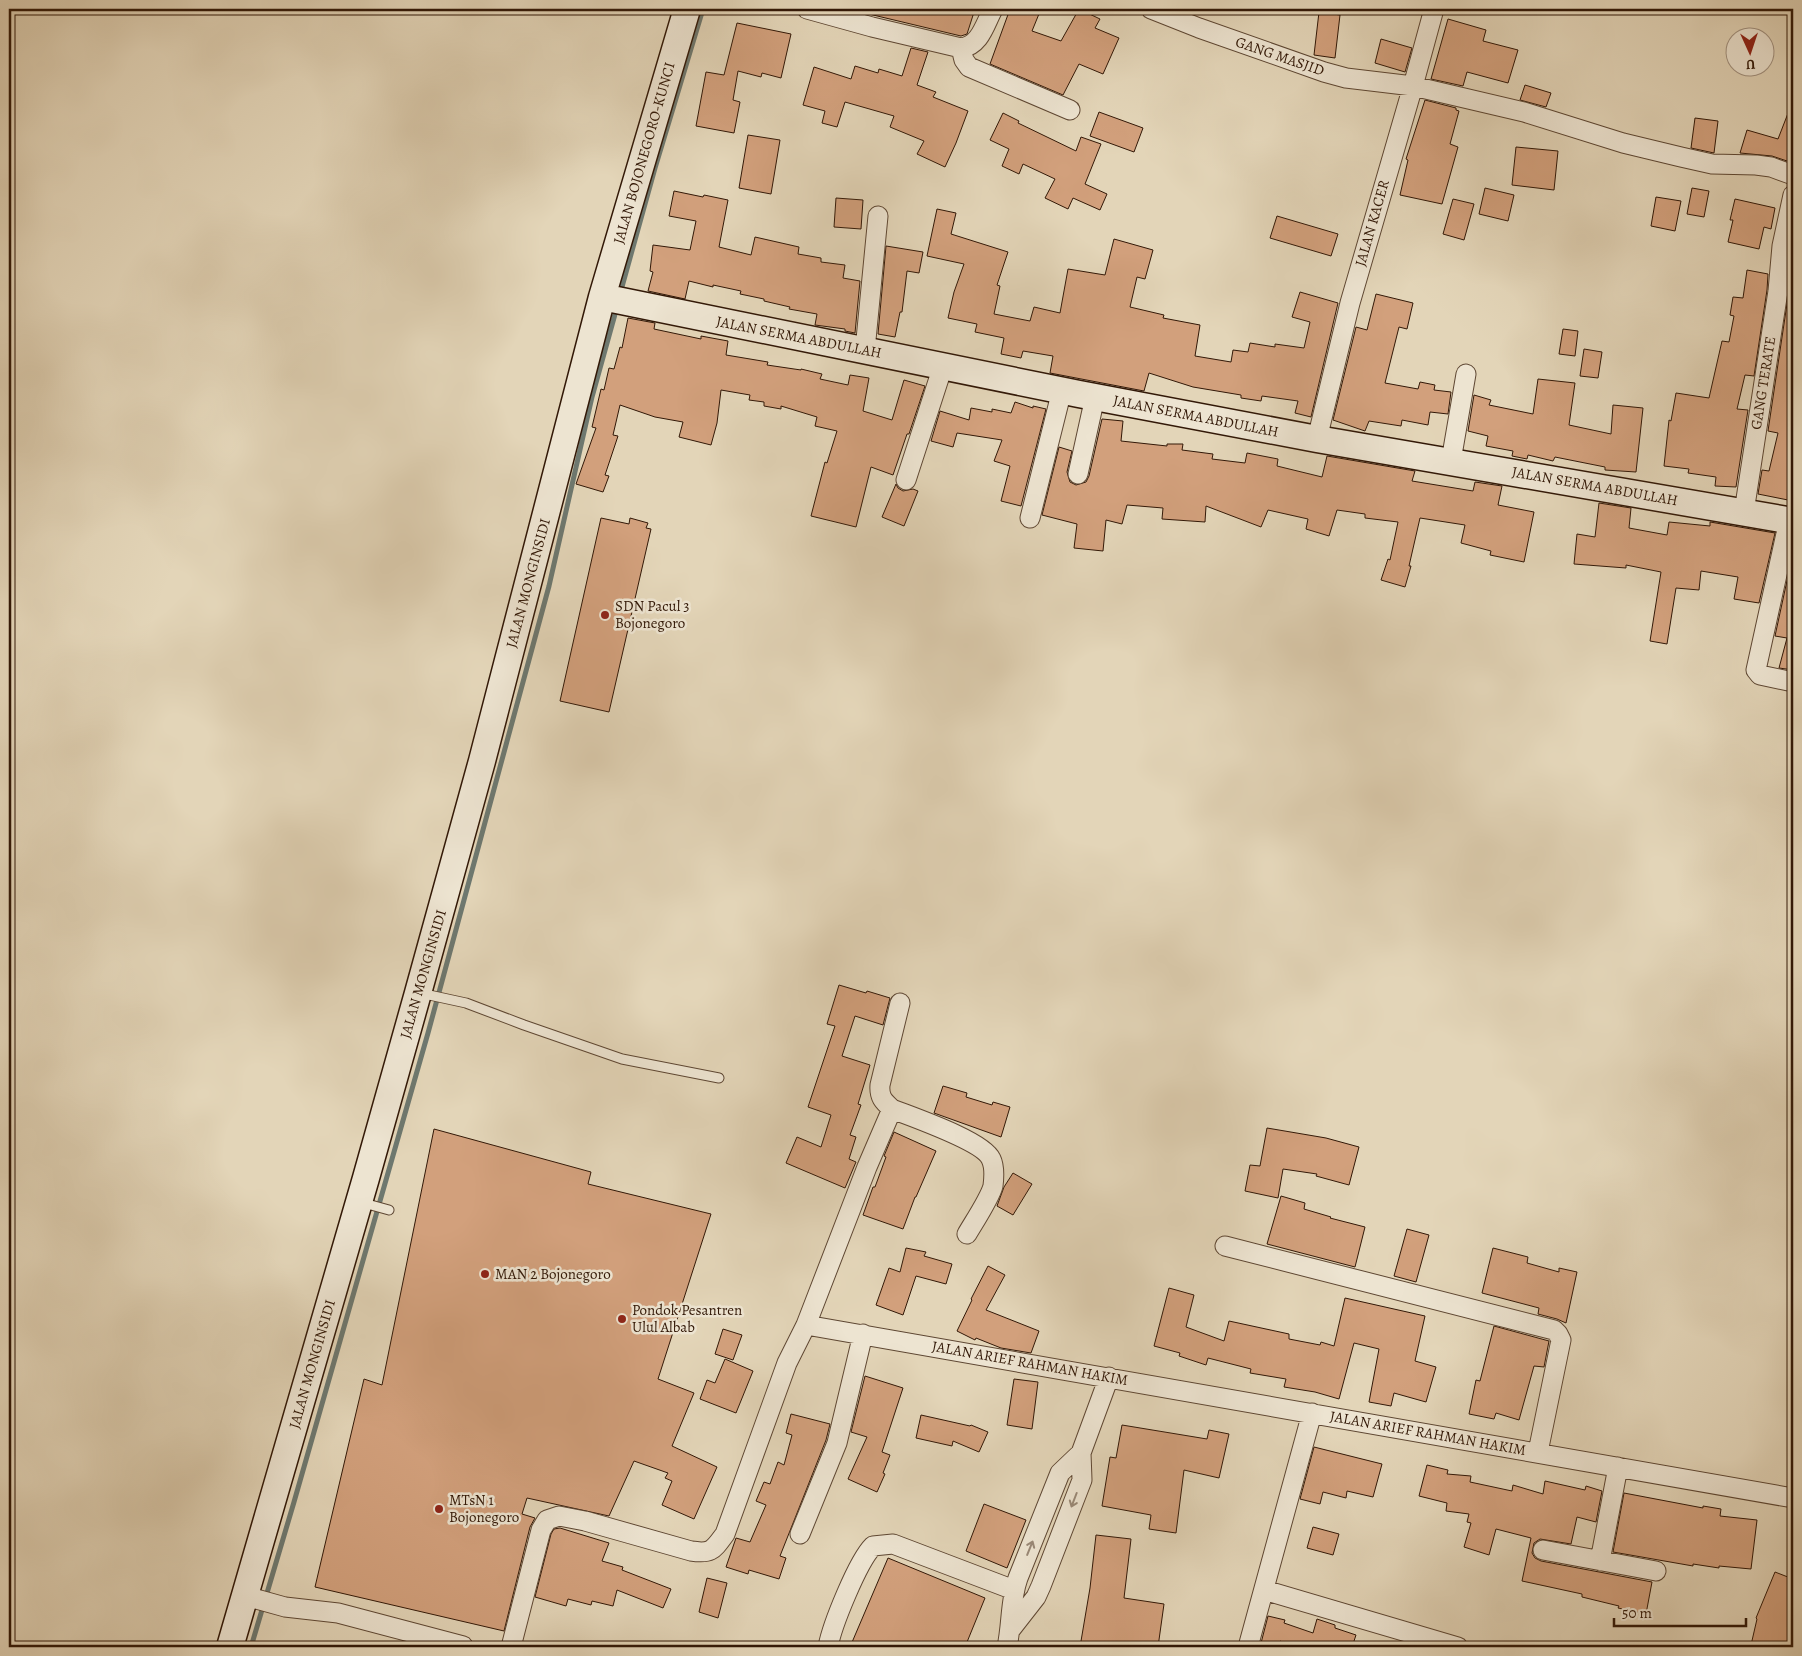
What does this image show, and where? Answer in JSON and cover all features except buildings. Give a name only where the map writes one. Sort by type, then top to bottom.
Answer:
[{"type":"main road","name":"JALAN BOJONEGORO-KUNCI","points":[[617,300],[687,9]]},
{"type":"main road","name":"JALAN SERMA ABDULLAH","points":[[617,300],[1095,397],[1318,439],[1791,521]]},
{"type":"main road","name":"JALAN MONGINSIDI","points":[[230,1647],[249,1597],[363,1203],[422,994],[482,760],[617,300]]},
{"type":"street","points":[[806,9],[830,12],[872,27],[961,48],[969,47],[978,40],[993,9]]},
{"type":"street","name":"GANG MASJID","points":[[1151,9],[1324,72],[1367,82],[1414,86],[1524,112],[1623,143],[1712,164],[1756,165],[1793,175]]},
{"type":"street","name":"JALAN KACER","points":[[1318,439],[1357,277],[1414,86],[1434,9]]},
{"type":"street","points":[[961,48],[964,60],[969,67],[1070,110]]},
{"type":"street","name":"GANG TERATE","points":[[1744,512],[1778,291],[1782,246],[1793,195]]},
{"type":"street","points":[[865,350],[878,216]]},
{"type":"street","points":[[906,480],[943,366]]},
{"type":"street","points":[[1451,461],[1466,374]]},
{"type":"street","points":[[1030,518],[1062,390]]},
{"type":"street","points":[[1078,474],[1095,397]]},
{"type":"street","points":[[1791,521],[1756,670],[1760,675],[1793,682]]},
{"type":"street","points":[[900,1003],[880,1086],[880,1095],[892,1109],[966,1139],[991,1158],[994,1174],[992,1189],[967,1234]]},
{"type":"street","points":[[511,1647],[541,1530],[547,1520],[559,1516],[584,1521],[692,1551],[702,1552],[714,1549],[724,1534],[787,1363],[806,1325],[867,1167],[892,1109]]},
{"type":"street","points":[[1226,1246],[1554,1330],[1561,1340],[1538,1452]]},
{"type":"street","name":"JALAN ARIEF RAHMAN HAKIM","points":[[806,1325],[1793,1498]]},
{"type":"street","points":[[800,1534],[837,1443],[863,1334]]},
{"type":"street","points":[[1011,1629],[1036,1597],[1041,1586],[1082,1480],[1081,1453],[1109,1377]]},
{"type":"street","points":[[1248,1647],[1312,1413]]},
{"type":"street","points":[[1007,1647],[1016,1584],[1060,1473],[1081,1453]]},
{"type":"street","points":[[1600,1560],[1618,1467]]},
{"type":"street","points":[[828,1647],[861,1562],[873,1546],[893,1544],[1016,1584],[1041,1586]]},
{"type":"street","points":[[1544,1550],[1656,1571]]},
{"type":"street","points":[[1264,1590],[1458,1647]]},
{"type":"street","points":[[249,1597],[276,1605],[338,1613],[464,1646]]},
{"type":"lane","points":[[422,994],[466,1003],[622,1058],[719,1078]]},
{"type":"lane","points":[[363,1203],[389,1210]]},
{"type":"waterway","points":[[620,294],[655,168],[703,9]]},
{"type":"waterway","points":[[251,1647],[428,1033],[549,586],[592,397],[617,307]]},
{"type":"place","name":"SDN Pacul 3 Bojonegoro","points":[[605,615]]},
{"type":"place","name":"MAN 2 Bojonegoro","points":[[485,1274]]},
{"type":"place","name":"Pondok Pesantren Ulul Albab","points":[[622,1319]]},
{"type":"place","name":"MTsN 1 Bojonegoro","points":[[439,1509]]}]
